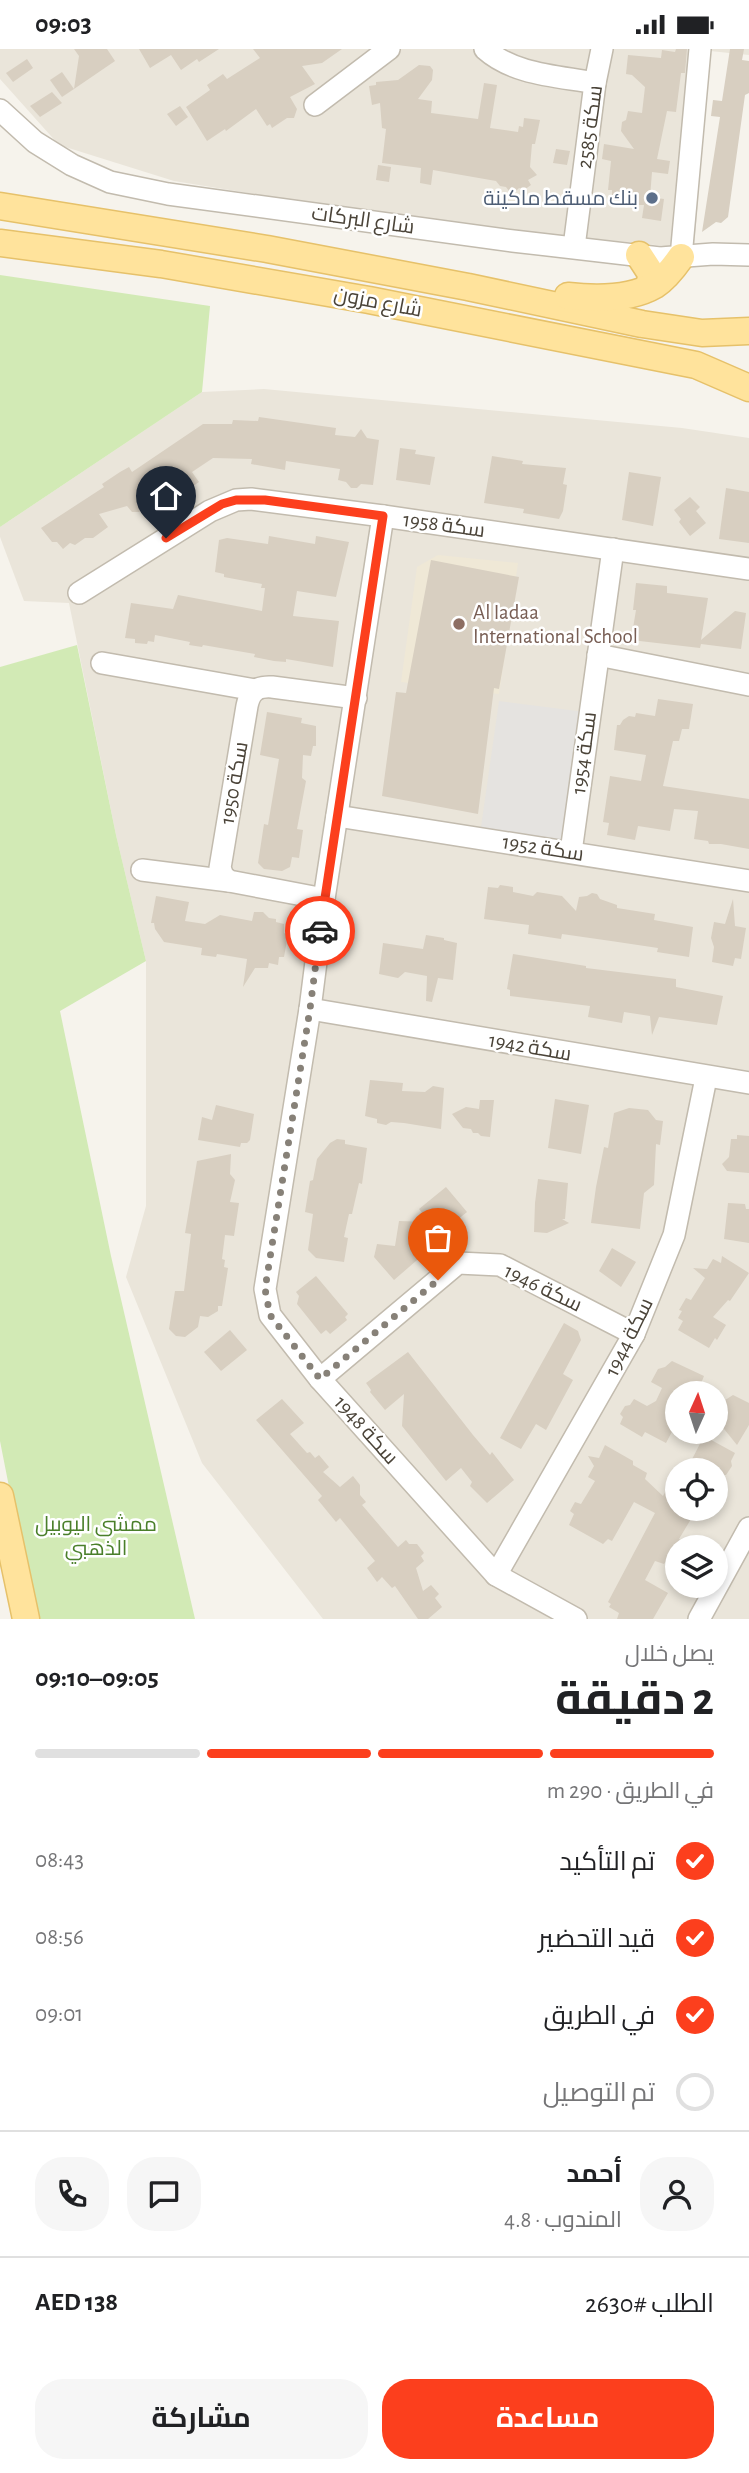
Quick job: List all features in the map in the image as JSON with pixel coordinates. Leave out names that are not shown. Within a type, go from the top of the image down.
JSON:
[{"type":"main road","name":"شارع مزون","points":[[0,206],[267,249],[468,287],[642,324],[702,333],[749,331]]},
{"type":"main road","name":"شارع مزون","points":[[0,243],[161,264],[369,300],[668,358],[696,365],[749,388]]},
{"type":"main road","points":[[0,254],[54,250]]},
{"type":"main road","points":[[639,255],[652,275],[648,288]]},
{"type":"main road","points":[[468,287],[586,298],[629,294],[648,288],[667,276],[681,257]]},
{"type":"main road","points":[[0,1496],[26,1619]]},
{"type":"street","points":[[315,105],[389,49]]},
{"type":"street","points":[[485,49],[495,58],[520,69],[595,83]]},
{"type":"street","name":"سكة 2585","points":[[574,247],[595,83],[602,49]]},
{"type":"street","points":[[681,257],[700,49]]},
{"type":"street","name":"شارع البركات","points":[[0,110],[35,142],[72,165],[110,182],[168,194],[639,255],[749,255]]},
{"type":"street","name":"سكة 1958","points":[[79,593],[210,511],[236,500],[265,500],[749,569]]},
{"type":"street","name":"سكة 1948","points":[[383,516],[324,899],[310,1009],[265,1289],[270,1315],[320,1379],[496,1575],[576,1619]]},
{"type":"street","name":"سكة 1954","points":[[571,852],[613,549]]},
{"type":"street","points":[[598,655],[749,685]]},
{"type":"street","points":[[102,663],[254,690],[263,686],[356,698]]},
{"type":"street","name":"سكة 1950","points":[[229,881],[223,876],[220,867],[249,697],[254,690]]},
{"type":"street","name":"سكة 1952","points":[[337,815],[749,880]]},
{"type":"street","points":[[142,870],[229,881],[324,899]]},
{"type":"street","name":"سكة 1942","points":[[310,1009],[749,1083]]},
{"type":"street","name":"سكة 1944","points":[[496,1575],[634,1334],[674,1234],[706,1077]]},
{"type":"street","name":"سكة 1946","points":[[320,1379],[458,1263],[500,1265],[634,1334]]},
{"type":"street","points":[[699,1619],[749,1528]]},
{"type":"shaded area","points":[[0,49],[749,49],[749,55],[710,51],[694,249],[422,221],[174,181],[59,145],[0,79]]},
{"type":"shaded area","points":[[264,389],[682,428],[749,438],[749,1619],[323,1619],[202,1463],[126,1277],[146,1206],[146,961],[116,835],[69,603],[24,601],[0,537],[0,527],[202,392]]},
{"type":"shaded area","name":"Al Iadaa International School","points":[[438,555],[518,563],[499,694],[401,682],[417,567]]},
{"type":"shaded area","points":[[499,701],[585,712],[568,848],[480,834]]},
{"type":"green space","points":[[0,275],[210,306],[202,392],[0,527]]},
{"type":"green space","name":"ممشى اليوبيل الذهبي","points":[[77,645],[116,835],[146,961],[60,1011],[111,1256],[195,1619],[35,1619],[0,1441],[0,667]]},
{"type":"building","points":[[74,49],[107,49],[115,61],[74,89],[79,56]]},
{"type":"building","points":[[139,49],[219,49],[181,70],[171,55],[150,68]]},
{"type":"building","points":[[253,49],[342,49],[322,63],[302,66],[315,84],[290,97],[297,109],[294,118],[287,118],[272,128],[270,124],[267,126],[256,109],[207,141],[186,107],[210,90],[207,85],[223,74],[227,79],[260,58]]},
{"type":"building","points":[[676,49],[687,49],[685,73],[681,73],[676,112],[667,111],[657,159],[670,161],[668,174],[652,172],[650,197],[664,199],[661,221],[642,218],[644,205],[633,205],[626,201],[614,202],[612,190],[608,190],[611,161],[602,159],[604,144],[634,149],[621,131],[622,122],[626,120],[628,111],[642,113],[645,87],[632,75],[626,74],[628,55],[661,58],[662,50],[675,52]]},
{"type":"building","points":[[730,49],[744,49],[742,60],[749,61],[749,93],[745,95],[728,217],[702,232],[720,117],[711,116],[713,100],[722,101]]},
{"type":"building","points":[[27,59],[33,68],[13,82],[6,73]]},
{"type":"building","points":[[419,65],[430,66],[433,70],[432,80],[418,99],[432,101],[431,113],[478,119],[484,83],[497,85],[490,128],[518,132],[519,126],[523,127],[524,118],[540,120],[535,144],[532,144],[530,167],[537,175],[528,180],[531,185],[524,190],[519,188],[512,195],[496,181],[433,170],[431,185],[420,183],[421,168],[382,163],[386,129],[382,128],[380,103],[372,105],[369,86],[376,85],[376,82],[398,80]]},
{"type":"building","points":[[62,72],[74,89],[62,97],[50,80]]},
{"type":"building","points":[[52,92],[62,103],[40,117],[30,106]]},
{"type":"building","points":[[180,106],[188,117],[176,126],[167,114]]},
{"type":"building","points":[[556,149],[570,151],[567,165],[553,163]]},
{"type":"building","points":[[378,165],[391,167],[389,182],[376,180]]},
{"type":"building","points":[[259,417],[336,428],[335,435],[355,437],[361,429],[367,438],[379,440],[373,485],[361,484],[357,488],[351,488],[346,482],[338,480],[340,469],[286,461],[285,470],[251,464],[252,459],[213,458],[192,472],[199,482],[168,503],[162,495],[139,512],[132,512],[127,506],[99,514],[108,527],[93,538],[85,538],[75,545],[70,543],[63,549],[57,542],[52,542],[41,528],[104,487],[102,484],[120,472],[129,467],[132,472],[203,424],[232,424],[233,420],[258,421]]},
{"type":"building","points":[[400,448],[435,457],[430,485],[396,480]]},
{"type":"building","points":[[492,456],[523,461],[522,464],[566,468],[563,484],[567,485],[559,519],[523,513],[524,509],[484,503]]},
{"type":"building","points":[[629,472],[661,477],[653,526],[622,520]]},
{"type":"building","points":[[726,488],[749,492],[749,543],[719,539]]},
{"type":"building","points":[[690,497],[700,507],[696,511],[706,523],[690,536],[674,510]]},
{"type":"building","points":[[269,536],[315,544],[316,536],[349,542],[336,597],[297,591],[293,616],[339,621],[333,667],[286,659],[286,662],[274,661],[254,657],[255,654],[189,645],[190,642],[155,635],[154,642],[148,641],[147,644],[135,643],[135,639],[125,638],[131,603],[173,609],[178,595],[262,611],[265,588],[261,588],[262,584],[224,577],[224,574],[215,572],[219,540],[227,538],[268,544]]},
{"type":"building","points":[[431,560],[519,577],[499,689],[494,688],[478,814],[382,796],[396,692],[406,693]]},
{"type":"building","points":[[636,583],[667,586],[667,593],[708,598],[701,640],[735,611],[746,613],[741,649],[701,644],[700,648],[631,640],[636,610],[633,610]]},
{"type":"building","points":[[658,699],[693,704],[689,729],[682,729],[679,741],[673,741],[663,786],[749,799],[749,849],[709,844],[708,841],[694,839],[698,811],[674,809],[670,831],[638,826],[635,840],[607,835],[609,823],[603,822],[610,776],[641,781],[646,755],[614,750],[617,725],[629,716],[635,717],[636,713],[655,716]]},
{"type":"building","points":[[267,712],[302,718],[301,723],[316,726],[316,746],[313,746],[311,756],[303,755],[302,778],[306,781],[297,829],[303,830],[299,858],[292,857],[290,867],[282,871],[264,869],[258,863],[264,824],[268,825],[279,759],[260,755]]},
{"type":"building","points":[[500,885],[513,887],[513,892],[533,896],[537,892],[562,896],[576,911],[579,897],[597,894],[600,899],[617,905],[617,908],[655,914],[654,920],[693,927],[689,957],[657,952],[658,948],[562,934],[561,939],[528,934],[529,925],[484,919],[488,887],[498,888]]},
{"type":"building","points":[[156,896],[189,902],[185,921],[205,924],[220,915],[252,921],[254,912],[263,912],[269,918],[276,919],[276,922],[284,924],[284,933],[288,935],[284,957],[279,957],[278,965],[269,963],[268,968],[255,968],[243,987],[247,959],[217,954],[216,957],[201,955],[202,948],[164,942],[154,923],[151,923]]},
{"type":"building","points":[[733,899],[735,926],[746,928],[741,959],[735,958],[733,966],[712,962],[714,947],[711,938],[714,922],[725,924]]},
{"type":"building","points":[[426,935],[457,943],[453,980],[438,978],[432,1002],[426,1001],[427,976],[405,972],[398,978],[379,974],[383,943],[423,949]]},
{"type":"building","points":[[513,954],[586,968],[676,979],[676,987],[723,996],[717,1025],[659,1017],[652,1035],[650,1016],[624,1012],[622,1023],[588,1017],[590,1006],[510,996],[510,990],[507,989]]},
{"type":"building","points":[[370,1080],[403,1083],[402,1091],[425,1092],[433,1086],[444,1088],[441,1129],[391,1122],[386,1125],[365,1116]]},
{"type":"building","points":[[555,1099],[589,1105],[581,1154],[548,1148]]},
{"type":"building","points":[[480,1100],[494,1100],[490,1137],[463,1128],[452,1114],[466,1107],[479,1109]]},
{"type":"building","points":[[216,1105],[254,1114],[250,1140],[247,1143],[241,1143],[240,1147],[198,1140],[202,1117],[212,1120]]},
{"type":"building","points":[[629,1108],[648,1110],[656,1120],[663,1121],[660,1145],[656,1144],[654,1185],[644,1193],[640,1229],[591,1223],[604,1147],[608,1148],[614,1113]]},
{"type":"building","points":[[737,1135],[749,1136],[749,1173],[727,1171],[722,1164],[729,1157],[731,1139],[737,1139]]},
{"type":"building","points":[[337,1139],[345,1140],[345,1144],[367,1148],[362,1184],[359,1183],[344,1237],[348,1238],[344,1262],[316,1258],[308,1250],[313,1214],[305,1212],[317,1159],[330,1143]]},
{"type":"building","points":[[231,1154],[230,1174],[235,1180],[230,1202],[239,1203],[234,1236],[225,1235],[222,1259],[225,1260],[224,1267],[228,1268],[222,1306],[218,1306],[218,1311],[208,1317],[200,1316],[198,1327],[185,1337],[176,1336],[169,1329],[175,1291],[184,1291],[191,1234],[185,1233],[197,1161]]},
{"type":"building","points":[[538,1179],[568,1183],[565,1219],[562,1219],[569,1223],[547,1233],[534,1232]]},
{"type":"building","points":[[446,1187],[467,1212],[431,1241],[431,1248],[394,1280],[374,1257],[377,1244],[395,1246],[399,1221],[430,1222],[419,1209]]},
{"type":"building","points":[[728,1203],[745,1204],[746,1209],[749,1209],[749,1243],[724,1239]]},
{"type":"building","points":[[612,1248],[636,1262],[621,1287],[599,1271]]},
{"type":"building","points":[[722,1256],[749,1273],[730,1301],[713,1317],[726,1325],[709,1348],[678,1330],[683,1321],[678,1318],[682,1311],[679,1310],[686,1298],[691,1300],[705,1278],[693,1268],[707,1269],[713,1259],[721,1263]]},
{"type":"building","points":[[316,1276],[348,1314],[345,1317],[347,1320],[330,1334],[326,1330],[321,1334],[297,1304],[299,1296],[296,1292]]},
{"type":"building","points":[[564,1323],[578,1331],[581,1340],[563,1374],[573,1380],[546,1430],[536,1424],[521,1449],[500,1438]]},
{"type":"building","points":[[230,1330],[247,1350],[221,1371],[204,1352]]},
{"type":"building","points":[[408,1352],[473,1435],[490,1455],[492,1452],[514,1480],[487,1503],[470,1486],[472,1482],[461,1468],[446,1481],[402,1426],[404,1394],[385,1410],[370,1392],[366,1383]]},
{"type":"building","points":[[672,1361],[704,1376],[702,1381],[665,1381],[665,1442],[645,1432],[642,1437],[620,1424],[623,1417],[620,1414],[634,1399],[647,1406],[656,1401],[662,1388],[651,1382],[658,1369]]},
{"type":"building","points":[[733,1395],[749,1403],[749,1425],[737,1445],[728,1434],[728,1398]]},
{"type":"building","points":[[282,1399],[304,1423],[290,1434],[307,1453],[310,1452],[315,1458],[319,1455],[329,1467],[323,1472],[340,1487],[353,1476],[360,1485],[360,1495],[366,1502],[362,1505],[398,1547],[406,1540],[409,1544],[417,1544],[424,1553],[421,1556],[424,1561],[416,1568],[423,1591],[431,1585],[439,1594],[435,1598],[442,1607],[428,1619],[418,1619],[395,1586],[392,1588],[382,1577],[377,1582],[367,1568],[375,1561],[340,1518],[336,1522],[318,1500],[322,1496],[256,1420]]},
{"type":"building","points":[[700,1444],[719,1444],[735,1453],[728,1472],[728,1458],[693,1458]]},
{"type":"building","points":[[605,1445],[633,1461],[633,1465],[647,1473],[645,1479],[663,1496],[665,1492],[665,1521],[690,1521],[681,1535],[665,1535],[665,1563],[655,1561],[645,1580],[665,1591],[665,1598],[653,1619],[617,1619],[619,1613],[609,1607],[611,1604],[608,1602],[655,1513],[634,1502],[612,1541],[608,1539],[603,1544],[569,1525],[574,1514],[570,1511],[575,1502],[581,1504],[595,1481],[588,1477],[594,1466],[588,1456],[599,1458]]},
{"type":"way so far","points":[[320,931],[265,1289],[270,1315],[320,1379],[438,1280]]},
{"type":"place","name":"بنك مسقط ماكينة","points":[[652,198]]},
{"type":"place","name":"Al Iadaa International School","points":[[459,624]]},
{"type":"route","points":[[166,538],[222,504],[236,500],[265,500],[383,516],[320,931]]}]
